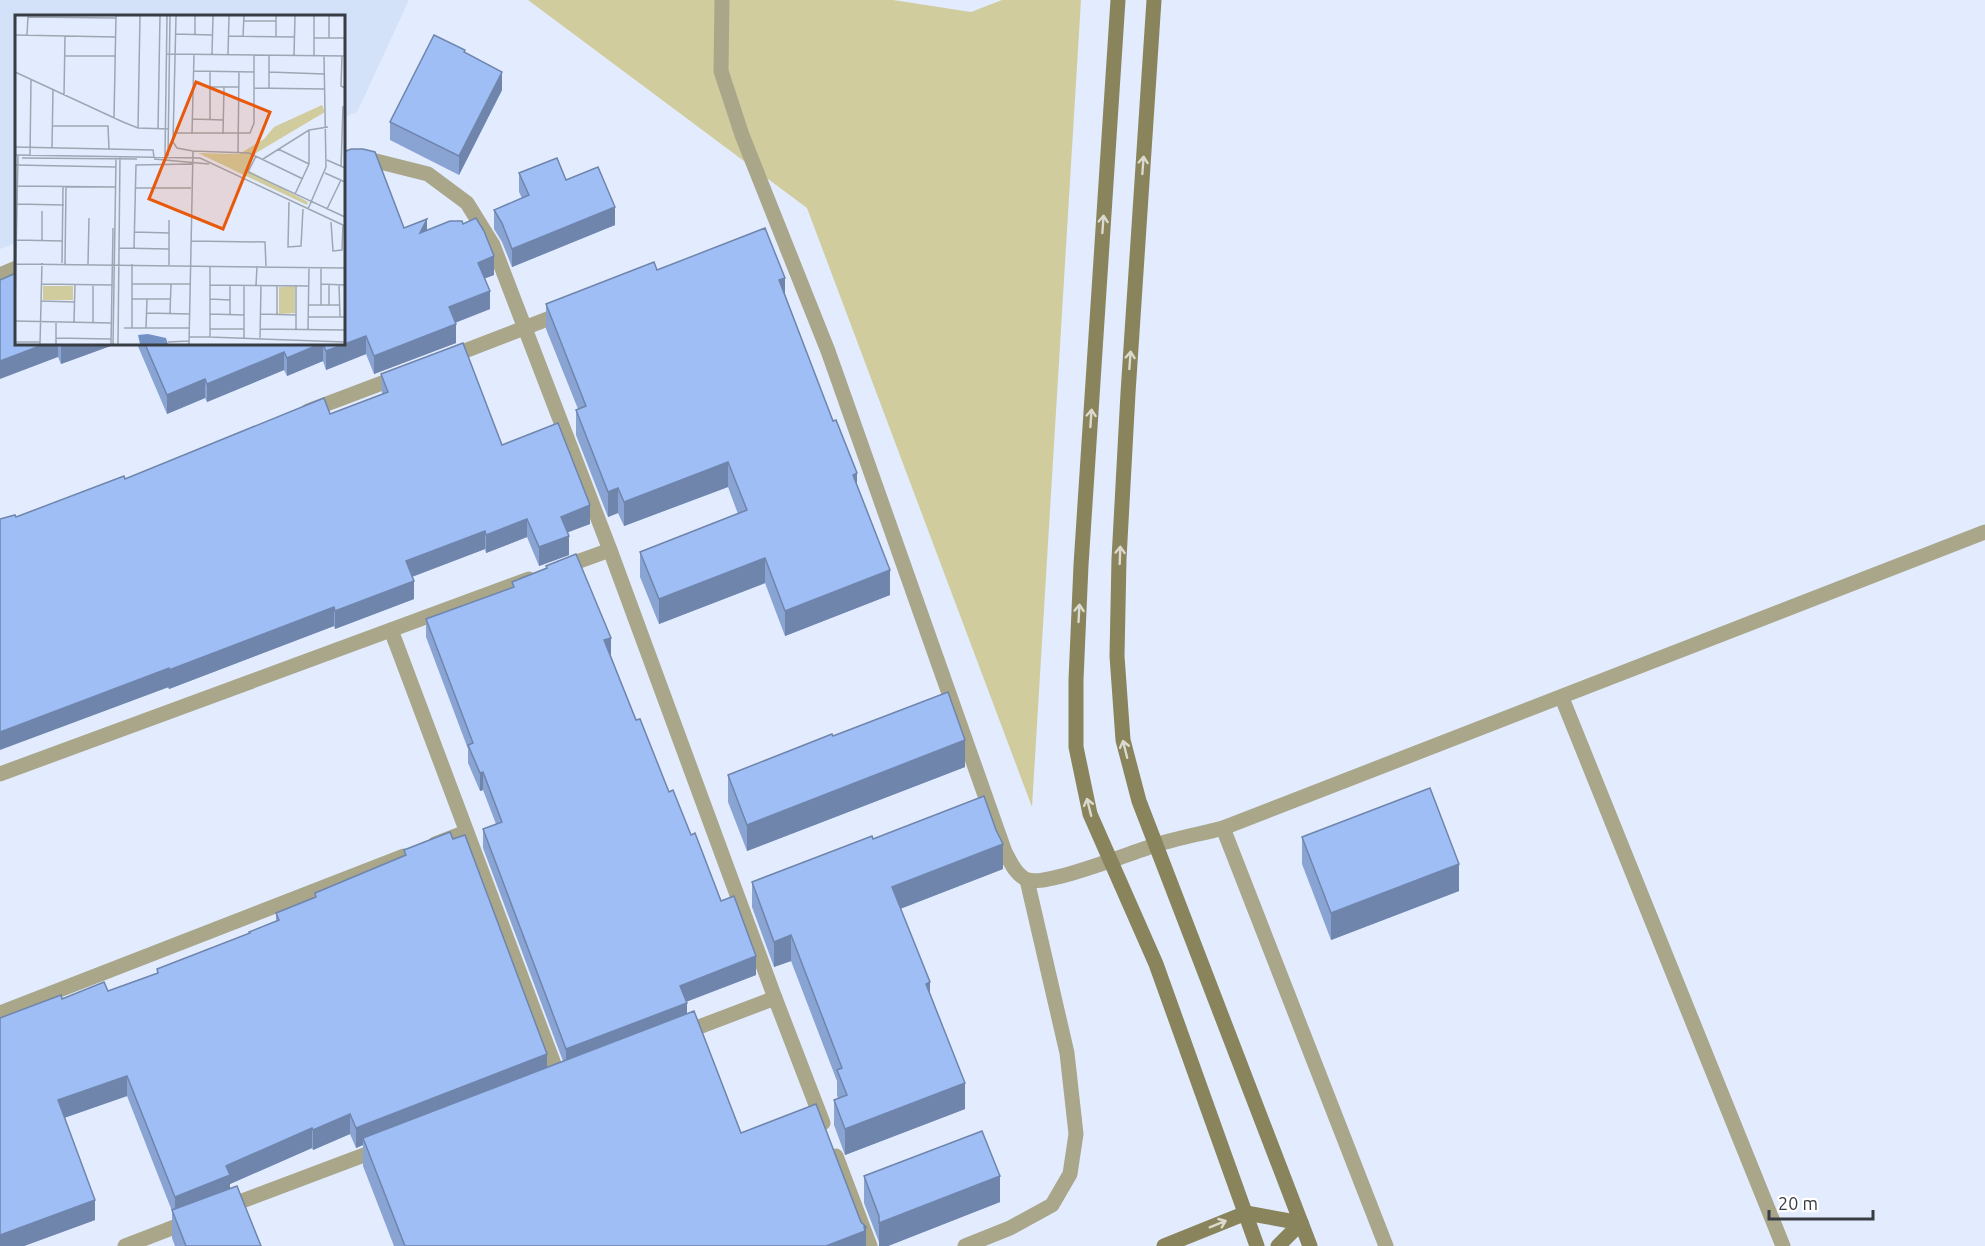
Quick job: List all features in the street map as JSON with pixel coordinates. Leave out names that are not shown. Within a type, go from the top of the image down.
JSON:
[{"type":"street","points":[[722,0],[721,71],[773,231],[832,362],[1005,852],[1016,871],[1027,880],[1067,1053],[1076,1134],[1070,1174],[1052,1204],[1010,1228],[964,1246]]},
{"type":"street","points":[[1118,0],[1081,564],[1076,680],[1076,747],[1090,814],[1156,964],[1257,1246]]},
{"type":"street","points":[[1154,0],[1119,559],[1118,656],[1123,741],[1139,801],[1310,1246]]},
{"type":"street","points":[[345,157],[364,158],[428,174],[467,203],[493,245],[610,550],[775,998],[870,1246]]},
{"type":"street","points":[[0,275],[15,268]]},
{"type":"street","points":[[435,363],[579,307]]},
{"type":"street","points":[[290,418],[412,371]]},
{"type":"street","points":[[1027,880],[1046,880],[1157,844],[1223,828],[1985,532]]},
{"type":"street","points":[[0,774],[610,550]]},
{"type":"street","points":[[391,630],[560,1080]]},
{"type":"street","points":[[1562,698],[1783,1246]]},
{"type":"street","points":[[1223,828],[1386,1246]]},
{"type":"street","points":[[0,1013],[466,832]]},
{"type":"street","points":[[667,1039],[775,998]]},
{"type":"street","points":[[125,1246],[393,1144]]},
{"type":"street","points":[[1164,1246],[1246,1213],[1301,1223]]},
{"type":"street","points":[[1278,1246],[1301,1223]]},
{"type":"shaded area","points":[[0,0],[409,0],[357,112],[345,117],[345,15],[15,15],[15,243],[0,249]]},
{"type":"shaded area","points":[[528,0],[893,0],[971,12],[1002,0],[1081,0],[1032,807],[807,208]]},
{"type":"building","points":[[434,35],[502,72],[459,156],[390,122]]},
{"type":"building","points":[[363,149],[375,152],[404,228],[427,219],[420,233],[450,221],[462,221],[463,224],[476,218],[494,256],[478,263],[490,291],[449,307],[456,324],[374,356],[366,336],[345,344],[345,152]]},
{"type":"building","points":[[557,158],[566,180],[598,167],[615,207],[512,249],[502,223],[494,210],[529,195],[519,173]]},
{"type":"building","points":[[765,228],[785,278],[779,280],[833,421],[836,420],[857,473],[853,475],[890,570],[785,611],[765,558],[659,599],[640,552],[747,510],[728,462],[624,502],[618,488],[608,492],[576,410],[586,406],[546,304],[654,262],[657,270]]},
{"type":"building","points":[[15,273],[15,345],[42,345],[0,361],[0,280]]},
{"type":"building","points":[[463,343],[502,445],[558,423],[590,505],[561,517],[569,536],[539,547],[527,519],[486,535],[485,531],[406,561],[414,581],[335,611],[334,607],[0,732],[0,519],[15,515],[16,517],[124,476],[125,479],[324,398],[330,414],[388,392],[381,374]]},
{"type":"building","points":[[145,345],[318,345],[287,358],[284,352],[207,384],[205,379],[167,395]]},
{"type":"building","points":[[323,345],[342,345],[326,351]]},
{"type":"building","points":[[576,554],[611,638],[604,640],[636,720],[640,719],[669,792],[673,790],[691,835],[695,833],[721,901],[734,896],[756,956],[680,986],[687,1003],[566,1049],[483,829],[502,822],[483,772],[480,773],[468,745],[473,743],[426,619],[514,587],[512,582]]},
{"type":"building","points":[[948,692],[965,740],[747,825],[728,775]]},
{"type":"building","points":[[1430,788],[1459,864],[1331,913],[1302,837]]},
{"type":"building","points":[[984,796],[1003,844],[892,887],[930,982],[926,984],[965,1083],[845,1129],[834,1100],[847,1095],[837,1070],[842,1068],[791,935],[774,942],[752,882]]},
{"type":"building","points":[[450,832],[453,839],[465,835],[547,1054],[356,1128],[350,1114],[313,1130],[312,1128],[226,1166],[230,1175],[175,1197],[127,1076],[58,1100],[95,1200],[0,1235],[0,1018],[61,995],[62,999],[104,982],[108,991],[158,973],[157,969],[279,920],[276,913],[316,897],[315,893],[406,855],[404,850]]},
{"type":"building","points":[[694,1011],[741,1133],[816,1104],[861,1222],[866,1227],[864,1227],[865,1231],[826,1246],[405,1246],[363,1138]]},
{"type":"building","points":[[982,1131],[1000,1176],[879,1223],[879,1216],[864,1176]]},
{"type":"building","points":[[237,1186],[261,1246],[186,1246],[172,1210]]}]
